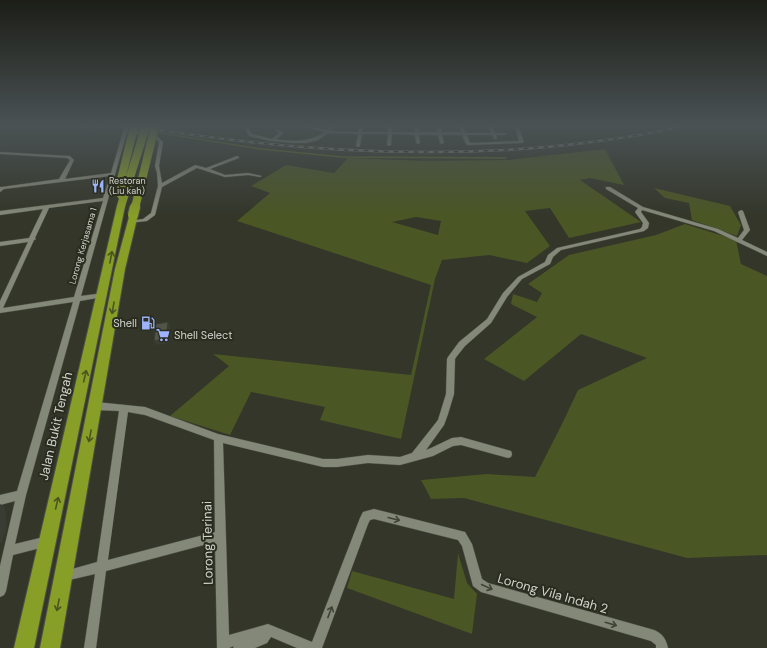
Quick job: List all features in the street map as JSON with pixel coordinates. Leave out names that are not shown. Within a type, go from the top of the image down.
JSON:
[{"type":"highway","points":[[126,214],[120,184],[127,156]]},
{"type":"highway","points":[[50,648],[96,406],[120,269],[126,214],[139,156]]},
{"type":"highway","points":[[126,214],[145,156]]},
{"type":"highway","points":[[126,214],[140,197],[147,183],[153,156]]},
{"type":"highway","name":"Jalan Bukit Tengah","points":[[24,648],[103,295],[126,214]]},
{"type":"street","points":[[55,156],[68,157],[72,160],[61,181]]},
{"type":"street","name":"Lorong Kerjasama 1","points":[[0,591],[21,495],[118,156]]},
{"type":"street","name":"Lorong Kerjasama 1","points":[[159,156],[157,166],[160,186]]},
{"type":"street","points":[[206,169],[234,156]]},
{"type":"street","points":[[236,156],[243,159]]},
{"type":"street","points":[[126,214],[145,220],[153,214],[160,186],[193,166],[225,176],[248,174],[260,176]]},
{"type":"street","points":[[1,189],[113,174]]},
{"type":"street","points":[[608,188],[642,208],[707,227],[739,240],[767,254]]},
{"type":"street","points":[[0,213],[106,199]]},
{"type":"street","points":[[0,309],[47,206]]},
{"type":"street","points":[[415,457],[441,422],[444,414],[450,394],[451,359],[462,344],[488,322],[505,295],[520,278],[548,262],[550,256],[559,249],[642,230],[645,228],[646,223],[638,212],[642,208]]},
{"type":"street","points":[[739,240],[747,230],[741,212]]},
{"type":"street","points":[[0,244],[33,239]]},
{"type":"street","points":[[0,309],[103,295]]},
{"type":"street","points":[[96,406],[145,411],[218,438],[304,459],[330,463],[368,459],[400,460],[433,452],[452,442],[461,441],[508,454]]},
{"type":"street","points":[[90,648],[103,567],[124,408]]},
{"type":"street","name":"Lorong Terinai","points":[[218,438],[223,646]]},
{"type":"street","points":[[0,500],[21,495]]},
{"type":"street","name":"Lorong Vila Indah 2","points":[[316,648],[364,522],[367,516],[374,514],[461,536],[467,544],[477,582],[485,588],[654,636],[661,642],[662,648]]},
{"type":"street","points":[[63,577],[220,536]]},
{"type":"street","points":[[9,551],[48,541]]},
{"type":"street","points":[[223,646],[268,630],[311,648]]},
{"type":"street","points":[[239,648],[263,639],[268,630]]},
{"type":"green space","points":[[541,156],[609,156],[624,185],[590,178],[580,180],[641,222],[569,238],[550,208],[525,211],[550,246],[527,263],[489,255],[442,260],[435,279],[401,439],[320,420],[325,407],[251,392],[230,435],[170,416],[229,366],[213,354],[411,375],[431,285],[237,221],[270,193],[251,186],[286,165],[334,173],[348,158],[427,161],[508,160]],"holes":[[[416,217],[441,221],[438,235],[392,222]]]},
{"type":"green space","points":[[654,188],[730,206],[741,225],[737,236],[692,220],[689,203],[665,198]]},
{"type":"green space","points":[[685,224],[736,240],[741,264],[767,276],[767,555],[687,558],[464,498],[431,499],[421,480],[487,474],[535,477],[578,390],[647,358],[581,334],[524,381],[484,359],[537,317],[511,304],[513,294],[537,302],[542,293],[528,284],[569,255],[656,235]]},
{"type":"green space","points":[[458,553],[467,583],[477,594],[472,634],[347,588],[352,571],[454,599]]},
{"type":"building","points":[[168,322],[166,339],[154,341],[156,324]]},
{"type":"waterway","points":[[334,156],[506,158]]},
{"type":"place","name":"Restoran (Liu kah)","points":[[98,186]]},
{"type":"place","name":"Shell","points":[[148,323]]},
{"type":"place","name":"Shell Select","points":[[163,335]]}]
